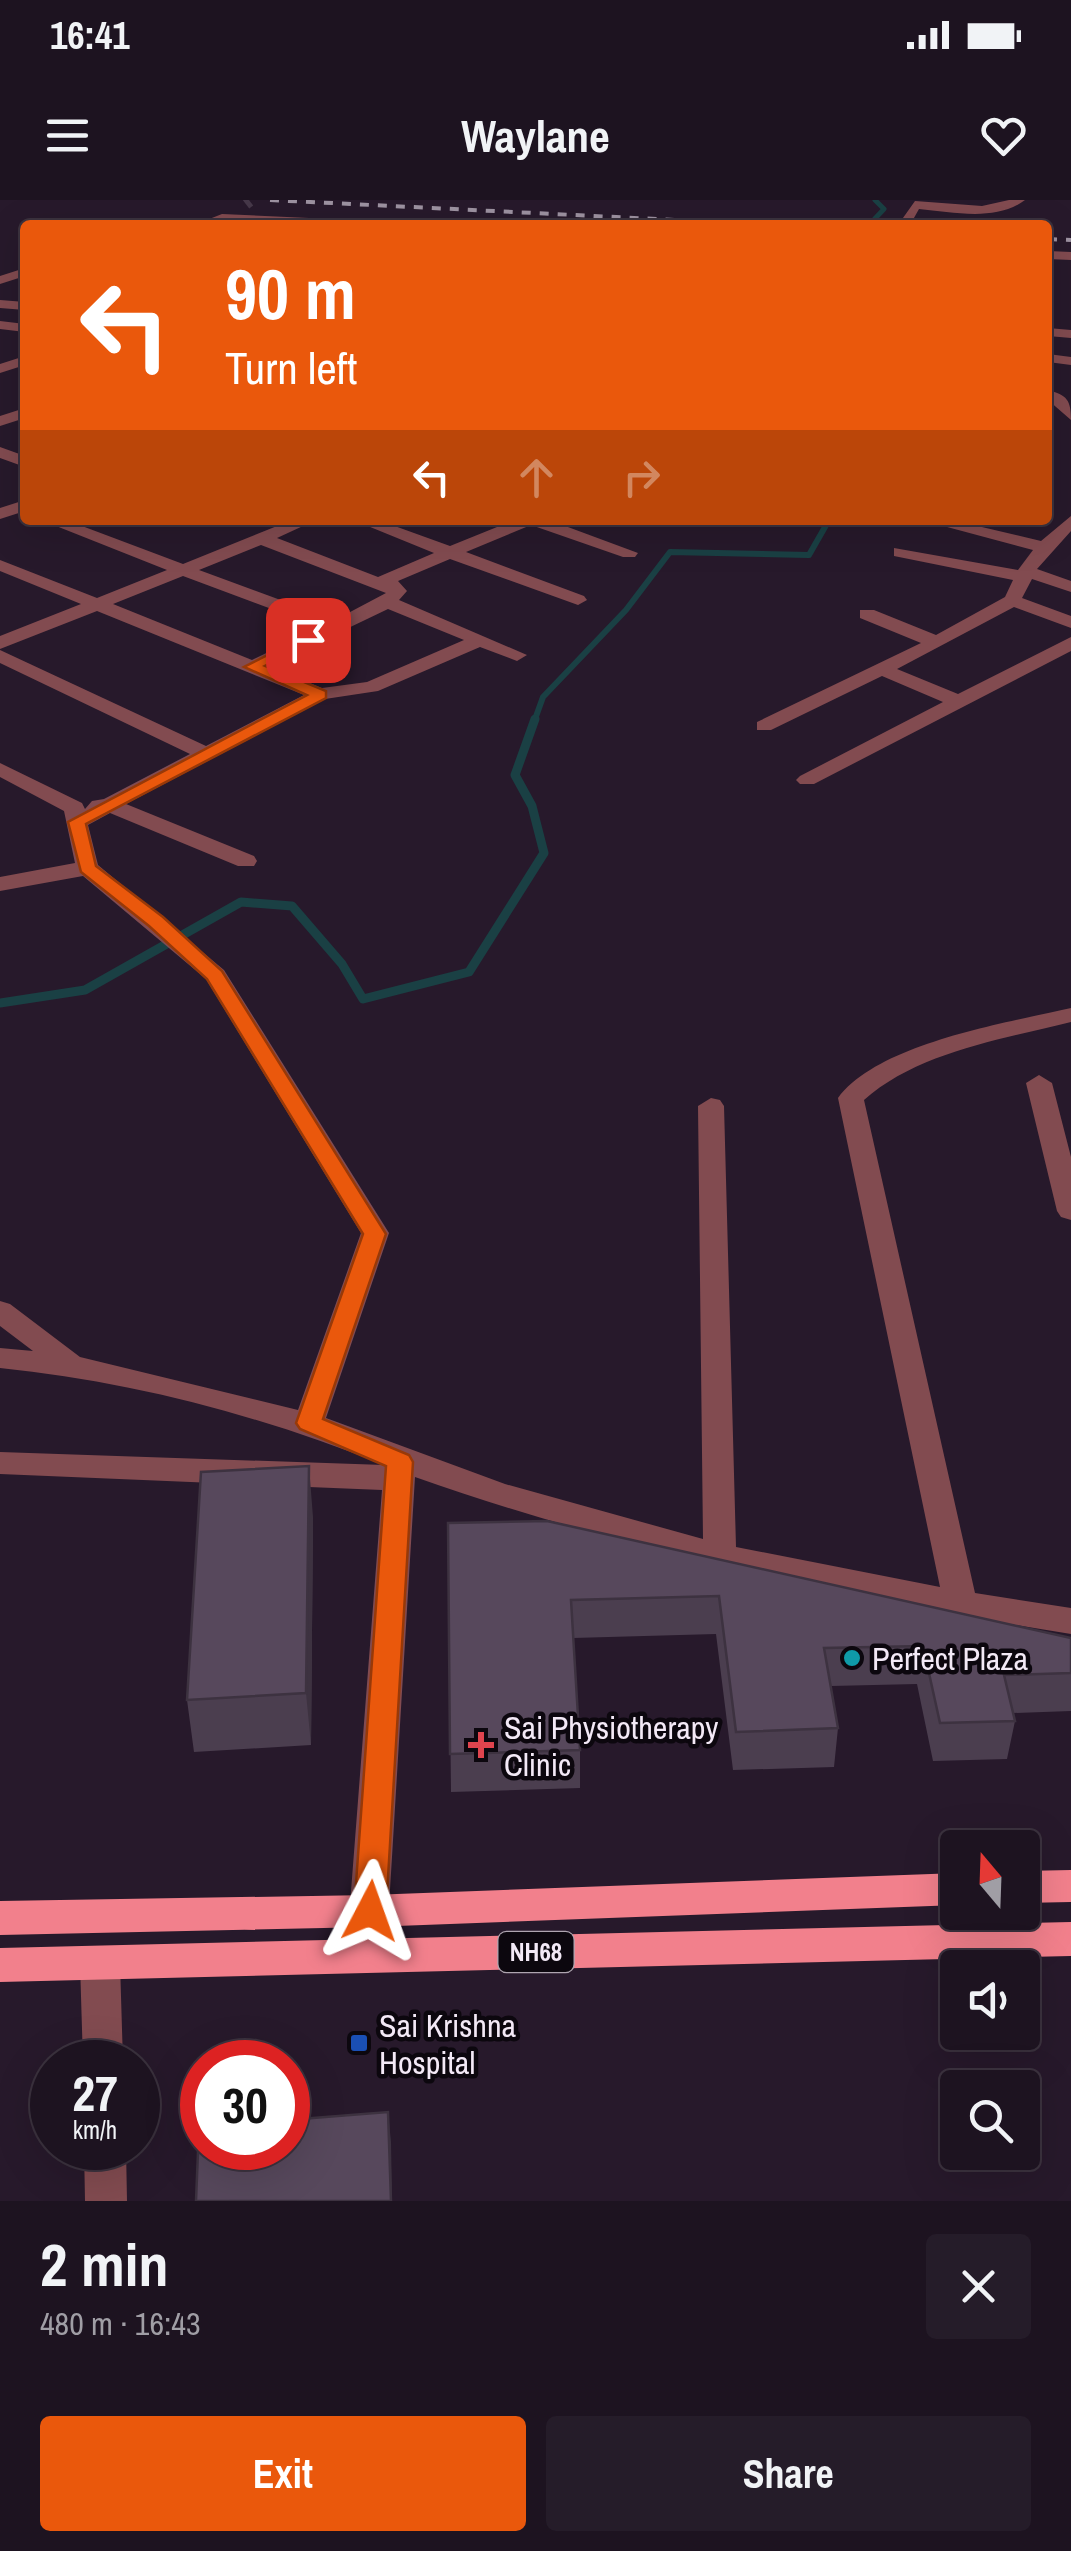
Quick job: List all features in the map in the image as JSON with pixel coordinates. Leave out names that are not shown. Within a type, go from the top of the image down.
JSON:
[{"type":"highway","points":[[1040,1887],[1071,1886]]},
{"type":"highway","name":"NH68","points":[[0,1918],[370,1911],[940,1889]]},
{"type":"highway","name":"NH68","points":[[0,1966],[1071,1938]]},
{"type":"street","points":[[907,220],[915,205],[1008,208],[1018,200]]},
{"type":"street","points":[[201,220],[245,203]]},
{"type":"street","points":[[209,220],[258,220]]},
{"type":"street","points":[[63,525],[336,627]]},
{"type":"street","points":[[0,643],[293,525]]},
{"type":"street","points":[[376,525],[578,600]]},
{"type":"street","points":[[393,597],[386,579],[514,525]]},
{"type":"street","points":[[536,525],[629,553]]},
{"type":"street","points":[[981,525],[1062,533]]},
{"type":"street","points":[[764,726],[936,642],[1012,600],[1025,574],[1062,533]]},
{"type":"street","points":[[260,538],[517,655]]},
{"type":"street","points":[[900,552],[1071,586]]},
{"type":"street","points":[[0,565],[320,694]]},
{"type":"street","points":[[252,667],[393,597]]},
{"type":"street","points":[[1012,600],[1071,622]]},
{"type":"street","points":[[867,614],[936,642]]},
{"type":"street","points":[[75,815],[109,805],[320,694],[371,687],[480,640]]},
{"type":"street","points":[[807,780],[1071,642]]},
{"type":"street","points":[[0,656],[207,754]]},
{"type":"street","points":[[880,669],[959,701]]},
{"type":"street","points":[[0,769],[75,815],[87,868],[215,975],[374,1234],[309,1423]]},
{"type":"street","points":[[109,805],[246,861]]},
{"type":"street","points":[[0,884],[87,868]]},
{"type":"street","points":[[960,1605],[851,1098],[864,1083],[905,1064],[1071,1015]]},
{"type":"street","points":[[1039,1083],[1071,1211]]},
{"type":"street","points":[[711,1106],[720,1555]]},
{"type":"street","points":[[0,1312],[70,1365]]},
{"type":"street","points":[[0,1358],[70,1365],[309,1423],[399,1470],[806,1578],[1071,1621]]},
{"type":"street","points":[[0,1462],[399,1470]]},
{"type":"street","points":[[366,1956],[399,1470]]},
{"type":"street","points":[[100,1963],[102,2040]]},
{"type":"street","points":[[105,2170],[106,2201]]},
{"type":"building","points":[[309,1466],[306,1693],[187,1700],[201,1472]]},
{"type":"building","name":"Perfect Plaza","points":[[547,1521],[1071,1638],[1071,1673],[1004,1675],[1015,1721],[940,1723],[923,1646],[824,1648],[838,1728],[736,1732],[719,1596],[571,1600],[580,1750],[450,1754],[448,1523]]},
{"type":"building","points":[[388,2112],[391,2201],[196,2201],[197,2170],[310,2170],[310,2118]]},
{"type":"waterway","points":[[874,220],[884,209],[875,200]]},
{"type":"waterway","points":[[534,722],[543,697],[626,610],[670,552],[809,555],[826,525]]},
{"type":"waterway","points":[[0,1003],[85,990],[241,902],[292,906],[342,964],[363,999],[469,972],[544,853],[532,806],[515,775],[535,719]]},
{"type":"tunnel","points":[[245,203],[249,200]]},
{"type":"railway","points":[[270,200],[676,220]]},
{"type":"railway","points":[[1052,239],[1071,240]]},
{"type":"place","name":"Perfect Plaza","points":[[852,1658]]},
{"type":"place","name":"Sai Physiotherapy Clinic","points":[[481,1745]]},
{"type":"place","name":"Sai Krishna Hospital","points":[[359,2043]]},
{"type":"route","points":[[308,640],[252,667],[320,694],[77,822],[87,868],[215,975],[374,1234],[309,1423],[400,1462],[370,1911]]}]
